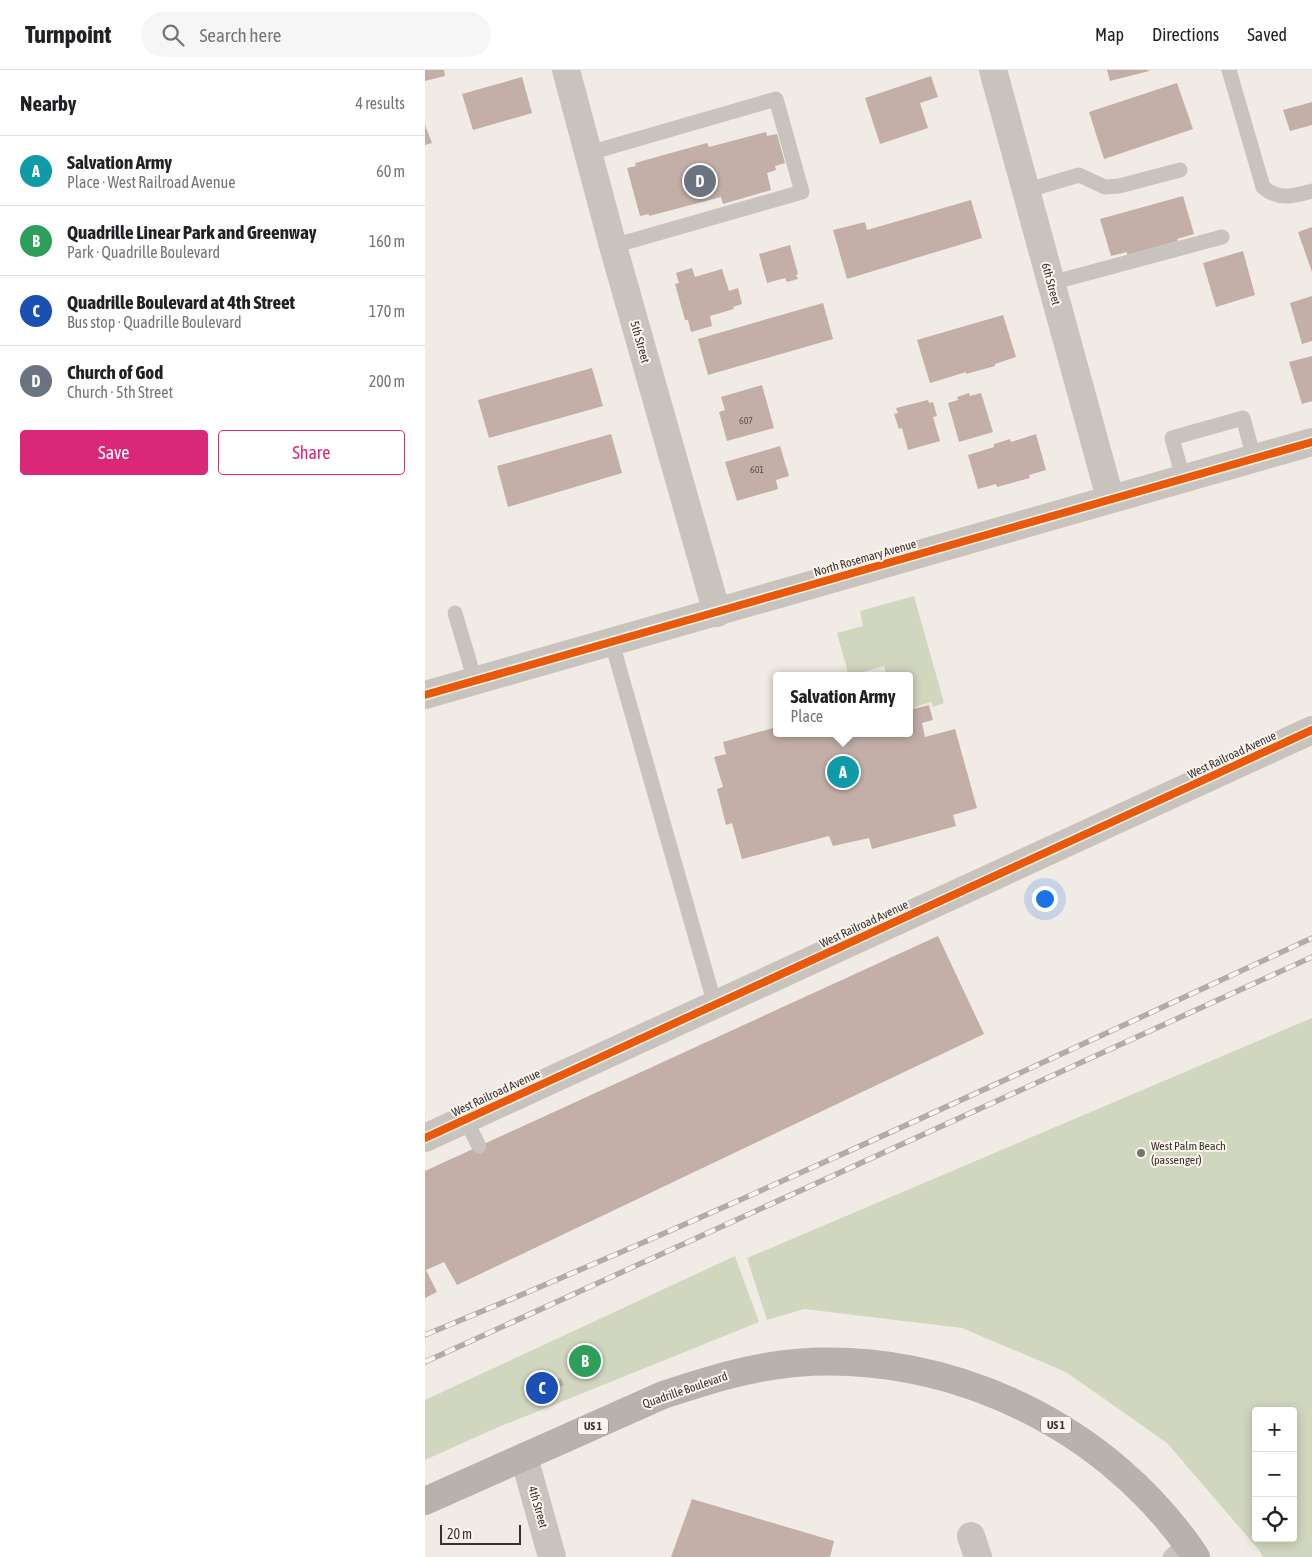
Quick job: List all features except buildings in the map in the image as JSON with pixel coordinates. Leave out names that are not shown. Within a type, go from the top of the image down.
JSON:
[{"type":"main road","name":"Quadrille Boulevard","points":[[425,1501],[663,1395],[724,1376],[795,1363],[874,1364],[955,1380],[1035,1412],[1079,1439],[1121,1471],[1155,1504],[1184,1552]]},
{"type":"street","name":"5th Street","points":[[567,70],[613,246],[717,613]]},
{"type":"street","name":"6th Street","points":[[993,70],[1110,498]]},
{"type":"street","name":"North Rosemary Avenue","points":[[425,695],[717,613],[1110,498],[1312,442]]},
{"type":"street","name":"West Railroad Avenue","points":[[425,1138],[1312,730]]},
{"type":"street","name":"4th Street","points":[[524,1457],[552,1557]]},
{"type":"lane","points":[[1229,70],[1263,187],[1272,195],[1284,197],[1312,191]]},
{"type":"lane","points":[[589,154],[776,99],[802,192],[613,246]]},
{"type":"lane","points":[[1025,191],[1079,176],[1105,187],[1119,186],[1180,170]]},
{"type":"lane","points":[[1051,283],[1222,237]]},
{"type":"lane","points":[[1183,478],[1172,438],[1243,418],[1254,458]]},
{"type":"lane","points":[[455,612],[475,682]]},
{"type":"lane","points":[[612,643],[715,1005]]},
{"type":"lane","points":[[465,1119],[479,1146]]},
{"type":"green space","points":[[914,596],[944,703],[933,707],[931,702],[913,708],[913,672],[886,672],[884,666],[863,672],[848,672],[837,633],[863,626],[860,611]]},
{"type":"green space","points":[[1312,1018],[1312,1557],[1263,1557],[1252,1542],[1297,1542],[1297,1407],[1252,1407],[1252,1542],[1167,1443],[1066,1372],[962,1328],[804,1309],[767,1320],[747,1258]]},
{"type":"green space","points":[[735,1256],[759,1322],[496,1428],[425,1460],[425,1400]]},
{"type":"railway","points":[[425,1335],[760,1191],[1312,938]]},
{"type":"railway","points":[[425,1362],[1312,957]]},
{"type":"cycle path","points":[[425,695],[1312,442]]},
{"type":"cycle path","points":[[425,1138],[1312,730]]},
{"type":"place","name":"Church of God","points":[[700,181]]},
{"type":"place","name":"Salvation Army","points":[[843,772]]},
{"type":"place","name":"West Palm Beach (passenger)","points":[[1141,1153]]},
{"type":"place","name":"Quadrille Linear Park and Greenway","points":[[585,1361]]},
{"type":"place","name":"Quadrille Boulevard at 4th Street","points":[[542,1388]]}]
